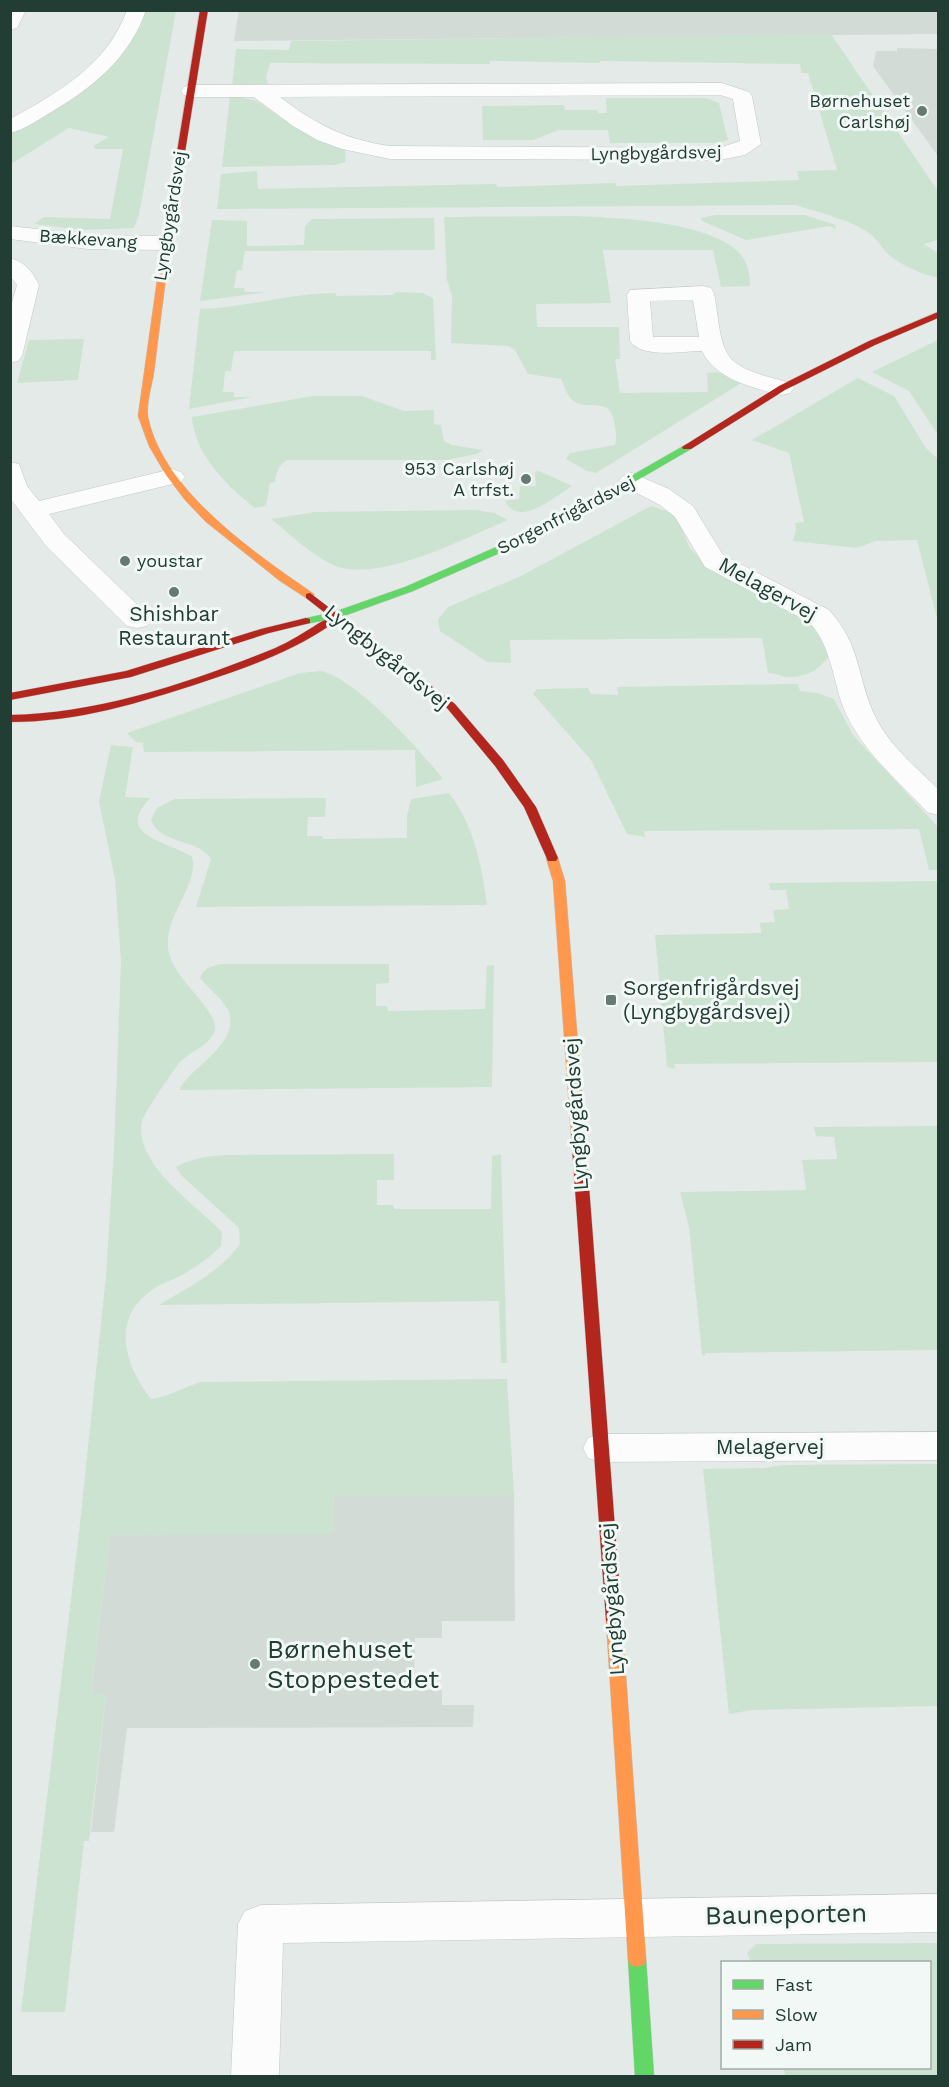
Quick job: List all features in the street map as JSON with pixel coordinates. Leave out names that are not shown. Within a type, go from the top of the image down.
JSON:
[{"type":"street","points":[[10,24],[17,10]]},
{"type":"street","points":[[10,127],[84,81],[99,69],[130,32],[137,10]]},
{"type":"street","name":"Lyngbygårdsvej","points":[[204,10],[165,243],[143,416],[149,437],[172,477],[198,510],[255,558],[337,615],[451,706],[499,763],[530,807],[552,856],[559,881],[602,1448],[645,2076]]},
{"type":"street","name":"Lyngbygårdsvej","points":[[191,91],[723,89],[742,96],[751,144],[738,151],[719,154],[404,154],[378,152],[325,136],[301,123],[273,99],[258,91]]},
{"type":"street","name":"Bækkevang","points":[[15,238],[165,243]]},
{"type":"street","points":[[10,265],[23,275],[28,285],[10,356]]},
{"type":"street","name":"Sorgenfrigårdsvej","points":[[10,697],[41,688],[125,674],[267,629],[337,615],[409,589],[536,533],[632,482],[782,388],[872,343],[939,315]]},
{"type":"street","points":[[712,344],[717,359],[723,364],[782,388]]},
{"type":"street","points":[[10,470],[15,487],[55,540],[137,620]]},
{"type":"street","points":[[34,510],[172,477]]},
{"type":"street","name":"Melagervej","points":[[632,482],[664,495],[683,508],[696,527],[707,553],[714,561],[819,616],[833,628],[840,642],[854,703],[863,721],[882,746],[939,806]]},
{"type":"street","name":"Sorgenfrigårdsvej","points":[[10,720],[54,719],[150,696],[260,659],[315,634],[337,615]]},
{"type":"street","points":[[24,733],[54,719]]},
{"type":"street","name":"Melagervej","points":[[602,1448],[939,1446]]},
{"type":"street","name":"Bauneporten","points":[[634,1916],[939,1912]]},
{"type":"street","points":[[255,2076],[261,1924],[634,1916]]},
{"type":"shaded area","points":[[239,10],[938,11],[938,34],[234,41]]},
{"type":"shaded area","name":"Børnehuset Carlshøj","points":[[897,48],[938,49],[938,156],[873,66],[876,51],[897,51]]},
{"type":"shaded area","name":"Børnehuset Stoppestedet","points":[[334,1495],[514,1495],[515,1621],[442,1621],[442,1638],[415,1638],[414,1690],[442,1690],[442,1705],[474,1705],[473,1727],[127,1728],[114,1832],[91,1832],[106,1695],[91,1695],[110,1534],[332,1534]]},
{"type":"green space","points":[[145,11],[176,11],[139,215],[134,228],[83,230],[34,224],[44,217],[110,219],[123,149],[96,149],[93,146],[109,137],[69,128],[11,164],[11,130],[128,43],[141,26]]},
{"type":"green space","points":[[831,34],[938,191],[938,240],[924,244],[938,253],[938,278],[903,265],[885,251],[877,240],[858,226],[796,205],[217,209],[221,174],[257,171],[258,189],[496,184],[498,187],[615,183],[616,186],[799,180],[797,171],[837,170],[808,73],[801,73],[800,64],[600,61],[599,63],[490,61],[490,64],[270,63],[266,77],[268,85],[232,86],[236,49],[289,50],[291,41]]},
{"type":"green space","points":[[230,95],[257,101],[296,128],[345,149],[346,162],[334,165],[222,167]]},
{"type":"green space","points":[[606,98],[706,98],[719,103],[728,140],[718,143],[610,143],[608,130],[559,130],[533,140],[483,140],[482,106],[564,105],[565,110],[597,110],[598,113],[607,113]]},
{"type":"green space","points":[[715,215],[805,215],[836,225],[835,229],[830,226],[746,240],[702,221],[701,218]]},
{"type":"green space","points":[[577,216],[642,220],[691,229],[714,237],[732,246],[744,259],[750,279],[750,286],[721,287],[713,250],[603,250],[611,303],[536,304],[537,327],[619,327],[620,359],[615,359],[620,393],[708,392],[707,373],[711,372],[731,374],[743,382],[596,473],[587,471],[566,459],[570,453],[615,445],[615,426],[609,410],[572,400],[561,379],[528,374],[515,350],[508,346],[451,343],[452,296],[447,280],[444,217]]},
{"type":"green space","points":[[434,218],[435,250],[245,251],[242,270],[237,270],[234,288],[244,288],[245,292],[267,292],[200,301],[212,220],[247,221],[247,246],[304,245],[305,226],[312,219]]},
{"type":"green space","points":[[396,292],[423,293],[433,298],[436,360],[431,360],[431,351],[234,351],[231,371],[225,371],[223,392],[234,392],[234,397],[252,397],[189,409],[200,309],[318,294],[392,295]]},
{"type":"green space","points":[[84,339],[78,380],[17,383],[29,340]]},
{"type":"green space","points":[[938,340],[938,435],[909,391],[872,372]]},
{"type":"green space","points":[[858,378],[894,396],[926,448],[938,459],[938,622],[917,540],[875,541],[857,548],[793,541],[795,523],[804,522],[789,453],[752,440]]},
{"type":"green space","points":[[313,396],[362,396],[404,411],[434,410],[434,424],[441,425],[444,441],[452,445],[483,450],[477,454],[447,460],[287,460],[278,469],[275,482],[270,483],[266,506],[255,508],[214,469],[199,444],[192,417]]},
{"type":"green space","points":[[539,471],[572,486],[537,508],[519,512],[511,509],[505,501],[519,499],[520,486],[536,486],[535,472]]},
{"type":"green space","points":[[651,506],[672,513],[678,520],[690,548],[708,567],[811,623],[831,652],[828,658],[813,671],[800,676],[786,677],[768,673],[762,638],[510,640],[511,663],[487,662],[440,631],[438,619],[448,607],[521,576]]},
{"type":"green space","points":[[476,510],[494,513],[508,520],[420,557],[371,569],[349,569],[323,560],[271,519],[315,512]]},
{"type":"green space","points":[[321,671],[352,687],[369,701],[404,734],[443,779],[416,787],[415,750],[144,752],[143,743],[136,742],[127,733],[300,673]]},
{"type":"green space","points":[[798,684],[800,691],[817,693],[834,699],[853,735],[938,827],[938,870],[929,870],[919,829],[644,831],[645,837],[627,834],[591,760],[533,694],[537,689],[588,688],[591,694],[618,695],[617,687]]},
{"type":"green space","points":[[111,745],[133,747],[125,797],[150,798],[140,811],[138,821],[141,829],[148,836],[192,857],[193,869],[190,880],[174,917],[168,943],[174,966],[206,1007],[215,1026],[211,1038],[179,1063],[159,1092],[142,1121],[142,1137],[147,1153],[157,1168],[222,1232],[221,1246],[194,1268],[152,1290],[136,1305],[129,1318],[126,1332],[129,1360],[135,1374],[151,1399],[201,1382],[507,1379],[514,1495],[334,1495],[333,1534],[110,1535],[91,1694],[106,1694],[89,1841],[84,1841],[65,2012],[21,2012],[79,1533],[106,1276],[114,1149],[121,961],[115,879],[99,802]]},
{"type":"green space","points":[[449,793],[458,805],[471,832],[487,905],[196,907],[211,859],[205,852],[162,834],[151,820],[157,808],[175,799],[326,798],[325,817],[308,817],[307,836],[322,836],[323,839],[407,838],[407,816],[411,799]]},
{"type":"green space","points":[[938,881],[938,1062],[674,1064],[675,1069],[667,1067],[655,935],[761,933],[760,923],[775,922],[773,910],[789,909],[786,890],[770,890],[769,883]]},
{"type":"green space","points":[[221,964],[389,964],[389,983],[376,984],[376,1006],[387,1006],[388,1011],[485,1009],[487,966],[494,965],[492,1087],[179,1090],[185,1081],[214,1053],[228,1033],[230,1022],[228,1010],[200,978],[206,970]]},
{"type":"green space","points":[[938,1126],[938,1350],[705,1353],[705,1356],[702,1355],[689,1227],[680,1192],[806,1190],[802,1160],[837,1159],[834,1137],[816,1136],[814,1127]]},
{"type":"green space","points":[[394,1154],[394,1180],[377,1180],[377,1205],[393,1205],[394,1209],[491,1209],[492,1156],[501,1154],[507,1363],[501,1363],[499,1301],[159,1305],[213,1271],[240,1244],[239,1228],[181,1175],[176,1167],[194,1160],[227,1155]]},
{"type":"green space","points":[[938,1464],[938,1706],[752,1710],[729,1714],[703,1469],[764,1468],[784,1465]]},
{"type":"green space","points":[[938,1943],[938,2076],[785,2076],[784,2069],[931,2069],[931,1961],[751,1961],[747,1953],[756,1944]]},
{"type":"traffic: fast","points":[[306,621],[337,615],[409,589],[546,529],[687,447]]},
{"type":"traffic: fast","points":[[637,1959],[645,2076]]},
{"type":"traffic: slow","points":[[166,245],[143,416],[154,446],[188,497],[210,520],[234,541],[310,596]]},
{"type":"traffic: slow","points":[[552,858],[559,881],[578,1133]]},
{"type":"traffic: slow","points":[[614,1620],[637,1959]]},
{"type":"traffic: jam","points":[[166,245],[204,10]]},
{"type":"traffic: jam","points":[[687,447],[782,388],[872,343],[938,315]]},
{"type":"traffic: jam","points":[[310,596],[451,706],[499,763],[530,807],[552,858]]},
{"type":"traffic: jam","points":[[10,697],[127,674],[265,631],[306,621]]},
{"type":"traffic: jam","points":[[10,719],[35,719],[84,712],[155,694],[283,649],[328,622]]},
{"type":"traffic: jam","points":[[578,1133],[614,1620]]},
{"type":"place","name":"Børnehuset Carlshøj","points":[[922,111]]},
{"type":"place","name":"953 Carlshøj A trfst.","points":[[526,479]]},
{"type":"place","name":"youstar","points":[[125,561]]},
{"type":"place","name":"Shishbar Restaurant","points":[[174,592]]},
{"type":"place","name":"Sorgenfrigårdsvej (Lyngbygårdsvej)","points":[[611,1000]]},
{"type":"place","name":"Børnehuset Stoppestedet","points":[[255,1664]]}]
